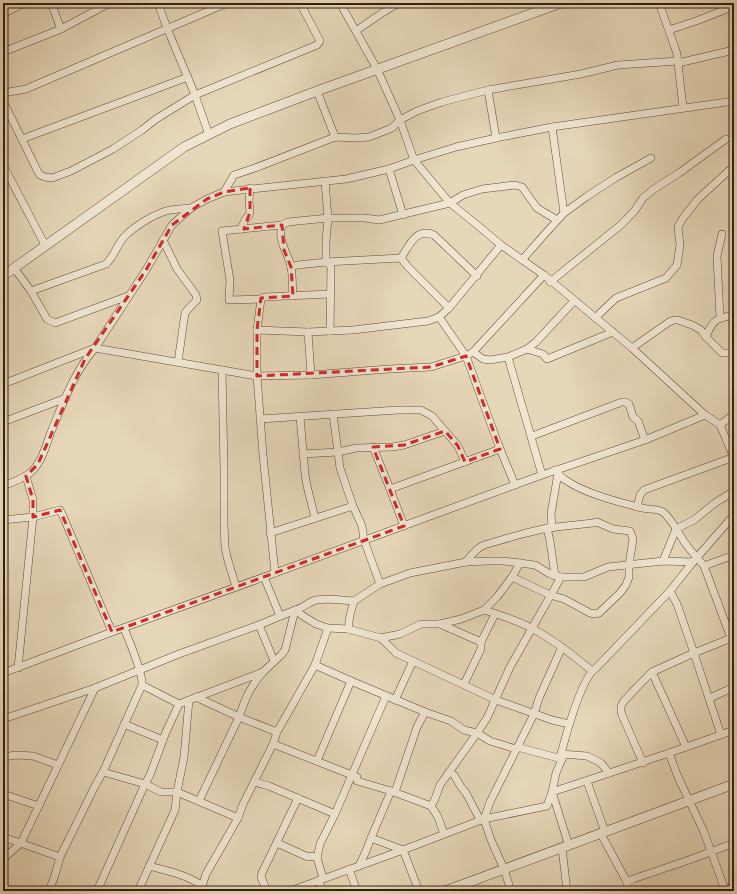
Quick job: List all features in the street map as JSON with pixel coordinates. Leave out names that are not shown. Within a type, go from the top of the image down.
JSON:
[{"type":"street","points":[[3,14],[24,3]]},
{"type":"street","points":[[51,3],[61,29]]},
{"type":"street","points":[[3,52],[61,29],[110,3]]},
{"type":"street","points":[[158,3],[195,95],[209,135]]},
{"type":"street","points":[[3,93],[26,89],[227,3]]},
{"type":"street","points":[[3,101],[36,170],[40,175],[46,178],[52,178],[71,172],[113,149],[156,119],[195,95],[317,45],[320,41],[300,3]]},
{"type":"street","points":[[340,3],[378,69],[400,120],[414,160],[450,203],[613,332],[705,415],[720,425],[734,458],[644,490],[640,495],[637,507]]},
{"type":"street","points":[[356,32],[375,17],[399,3]]},
{"type":"street","points":[[3,276],[184,147],[230,124],[561,3]]},
{"type":"street","points":[[659,3],[674,45],[678,62],[683,108]]},
{"type":"street","points":[[669,30],[734,6]]},
{"type":"street","points":[[224,192],[234,175],[335,137],[355,138],[369,136],[392,128],[400,120],[417,111],[442,102],[488,90],[581,74],[618,65],[678,62],[734,50]]},
{"type":"street","points":[[22,139],[188,77]]},
{"type":"street","points":[[488,90],[496,138]]},
{"type":"street","points":[[317,91],[335,137]]},
{"type":"street","points":[[3,486],[26,476],[38,464],[66,398],[85,359],[95,348],[146,270],[172,225],[191,208],[207,199],[224,192],[250,188],[346,179],[389,169],[456,147],[552,127],[734,101]]},
{"type":"street","points":[[552,127],[564,213]]},
{"type":"street","points":[[550,282],[622,224],[635,210],[643,198],[726,139]]},
{"type":"street","points":[[522,260],[564,213],[615,178],[651,158]]},
{"type":"street","points":[[3,165],[45,245]]},
{"type":"street","points":[[595,318],[616,298],[666,278],[677,265],[680,245],[678,227],[683,218],[698,199],[734,166]]},
{"type":"street","points":[[389,169],[403,215]]},
{"type":"street","points":[[325,181],[328,218],[326,262]]},
{"type":"street","points":[[330,294],[229,300],[230,280],[222,231],[282,225],[288,222],[328,218],[365,218],[379,220],[450,203],[463,195],[482,190],[515,186],[522,187],[537,208],[557,220]]},
{"type":"street","points":[[241,229],[250,212],[250,188]]},
{"type":"street","points":[[31,291],[106,264],[126,236],[148,219],[167,211],[191,208]]},
{"type":"street","points":[[282,225],[280,230],[284,250],[291,267],[293,296]]},
{"type":"street","points":[[400,258],[415,237],[423,232],[430,233],[434,235],[477,276]]},
{"type":"street","points":[[720,318],[717,256],[722,234]]},
{"type":"street","points":[[163,240],[177,269],[196,295],[197,300],[185,313],[178,362]]},
{"type":"street","points":[[257,330],[308,332],[353,330],[428,321],[439,317],[449,308],[502,245]]},
{"type":"street","points":[[291,267],[298,264],[400,258]]},
{"type":"street","points":[[400,258],[449,308]]},
{"type":"street","points":[[326,262],[331,266],[330,331]]},
{"type":"street","points":[[14,268],[31,291],[47,319],[55,323],[128,296]]},
{"type":"street","points":[[3,384],[95,348],[257,376],[311,375],[431,367],[470,354],[544,276]]},
{"type":"street","points":[[261,299],[257,330],[257,376],[274,573]]},
{"type":"street","points":[[470,354],[490,360],[508,357],[528,349],[574,301]]},
{"type":"street","points":[[706,337],[712,323],[720,318],[734,315]]},
{"type":"street","points":[[439,317],[470,354],[500,449],[515,485]]},
{"type":"street","points":[[632,348],[668,322],[678,320],[701,330],[722,353],[734,352]]},
{"type":"street","points":[[308,332],[311,375]]},
{"type":"street","points":[[528,349],[543,354],[547,359],[613,332]]},
{"type":"street","points":[[508,357],[542,475]]},
{"type":"street","points":[[222,370],[225,548],[236,587]]},
{"type":"street","points":[[3,422],[66,398]]},
{"type":"street","points":[[532,436],[625,402],[629,404],[633,417],[638,421],[646,440]]},
{"type":"street","points":[[260,419],[421,410],[432,416],[458,446],[465,462]]},
{"type":"street","points":[[333,414],[340,468],[353,506],[362,526],[364,540],[380,584]]},
{"type":"street","points":[[720,425],[734,414]]},
{"type":"street","points":[[3,673],[542,475],[556,472],[646,440],[705,415]]},
{"type":"street","points":[[300,417],[307,486],[315,518]]},
{"type":"street","points":[[303,454],[338,452],[356,448],[393,447],[404,445],[444,431]]},
{"type":"street","points":[[373,447],[404,526]]},
{"type":"street","points":[[390,489],[500,449]]},
{"type":"street","points":[[556,472],[573,485],[637,507],[659,510],[668,516],[695,560],[704,566],[732,638],[694,652],[652,672],[624,701],[621,706],[623,719],[643,763]]},
{"type":"street","points":[[431,806],[440,785],[478,733],[487,718],[510,667],[555,588],[558,576],[550,541],[549,528],[556,472]]},
{"type":"street","points":[[18,668],[33,517],[33,500],[26,476]]},
{"type":"street","points":[[663,561],[676,529],[694,520],[715,503],[734,491]]},
{"type":"street","points":[[270,533],[353,506]]},
{"type":"street","points":[[3,520],[33,517],[60,510],[112,632]]},
{"type":"street","points":[[290,891],[482,820],[547,806],[552,792],[569,724],[582,690],[592,671],[670,591],[734,515]]},
{"type":"street","points":[[466,562],[476,550],[484,545],[549,528],[597,522],[613,529],[630,531],[633,539],[629,564],[629,577],[626,585],[600,613],[590,613],[564,599],[550,595],[512,577]]},
{"type":"street","points":[[704,566],[734,554]]},
{"type":"street","points":[[3,719],[95,688],[179,654],[259,626],[280,616],[301,609],[314,600],[329,599],[354,601],[380,584],[410,573],[466,562],[504,561],[535,565],[550,574],[558,576],[584,576],[608,567],[663,561],[695,560]]},
{"type":"street","points":[[295,610],[316,624],[328,628],[348,629],[381,638],[400,634],[421,624],[440,624],[461,619],[484,610],[497,597],[512,577],[520,563]]},
{"type":"street","points":[[264,577],[280,616]]},
{"type":"street","points":[[670,591],[677,604],[722,734]]},
{"type":"street","points":[[348,629],[354,601]]},
{"type":"street","points":[[199,801],[239,717],[249,691],[263,672],[281,655],[284,650],[295,610]]},
{"type":"street","points":[[484,610],[532,628],[571,653],[592,671]]},
{"type":"street","points":[[464,684],[481,649],[481,642],[495,614]]},
{"type":"street","points":[[440,624],[481,642]]},
{"type":"street","points":[[259,626],[274,661]]},
{"type":"street","points":[[49,891],[60,857],[103,772],[142,685],[142,679],[124,628]]},
{"type":"street","points":[[202,889],[206,874],[238,818],[243,804],[273,744],[277,732],[315,665],[328,628]]},
{"type":"street","points":[[381,638],[396,653],[496,700],[552,720],[569,724]]},
{"type":"street","points":[[482,820],[534,714],[539,698],[562,647]]},
{"type":"street","points":[[395,700],[412,660]]},
{"type":"street","points":[[315,665],[395,700],[451,721],[464,730],[478,733],[490,740],[516,748],[561,756],[587,756],[601,763],[609,773]]},
{"type":"street","points":[[97,891],[150,775],[179,704],[263,672]]},
{"type":"street","points":[[652,672],[686,747]]},
{"type":"street","points":[[317,761],[351,681]]},
{"type":"street","points":[[142,685],[179,704]]},
{"type":"street","points":[[710,698],[734,687]]},
{"type":"street","points":[[3,859],[21,843],[95,688]]},
{"type":"street","points":[[322,891],[316,858],[320,844],[352,776],[386,696]]},
{"type":"street","points":[[192,698],[277,732]]},
{"type":"street","points":[[138,891],[175,810],[192,698]]},
{"type":"street","points":[[359,866],[393,791],[417,726],[425,712]]},
{"type":"street","points":[[124,724],[163,740]]},
{"type":"street","points":[[552,792],[643,763],[734,730]]},
{"type":"street","points":[[273,744],[357,777],[357,781],[393,791],[431,806],[438,817],[444,834]]},
{"type":"street","points":[[669,754],[711,851],[724,890],[734,886]]},
{"type":"street","points":[[3,757],[16,755],[33,756],[58,765]]},
{"type":"street","points":[[103,772],[145,784],[161,792],[177,792],[238,818]]},
{"type":"street","points":[[449,772],[454,775],[482,820],[504,870],[511,891]]},
{"type":"street","points":[[587,781],[603,833],[627,882],[627,891]]},
{"type":"street","points":[[254,782],[269,786],[335,814]]},
{"type":"street","points":[[445,891],[734,784]]},
{"type":"street","points":[[552,792],[565,847],[567,891]]},
{"type":"street","points":[[3,794],[39,806]]},
{"type":"street","points":[[267,891],[261,876],[298,798]]},
{"type":"street","points":[[3,837],[60,857]]},
{"type":"street","points":[[371,838],[403,850],[418,891]]},
{"type":"street","points":[[277,843],[308,857],[312,856],[316,858]]},
{"type":"street","points":[[627,882],[734,843]]},
{"type":"street","points":[[149,866],[184,876],[199,884],[202,889]]},
{"type":"street","points":[[349,869],[357,891]]},
{"type":"highlighted area","points":[[250,188],[250,212],[244,229],[282,225],[284,250],[291,267],[293,296],[261,298],[257,330],[257,376],[431,367],[466,356],[500,449],[465,462],[458,446],[445,431],[404,445],[373,447],[404,526],[112,632],[60,510],[33,517],[33,500],[26,476],[38,464],[85,359],[146,270],[172,225],[207,199],[224,192]]}]
